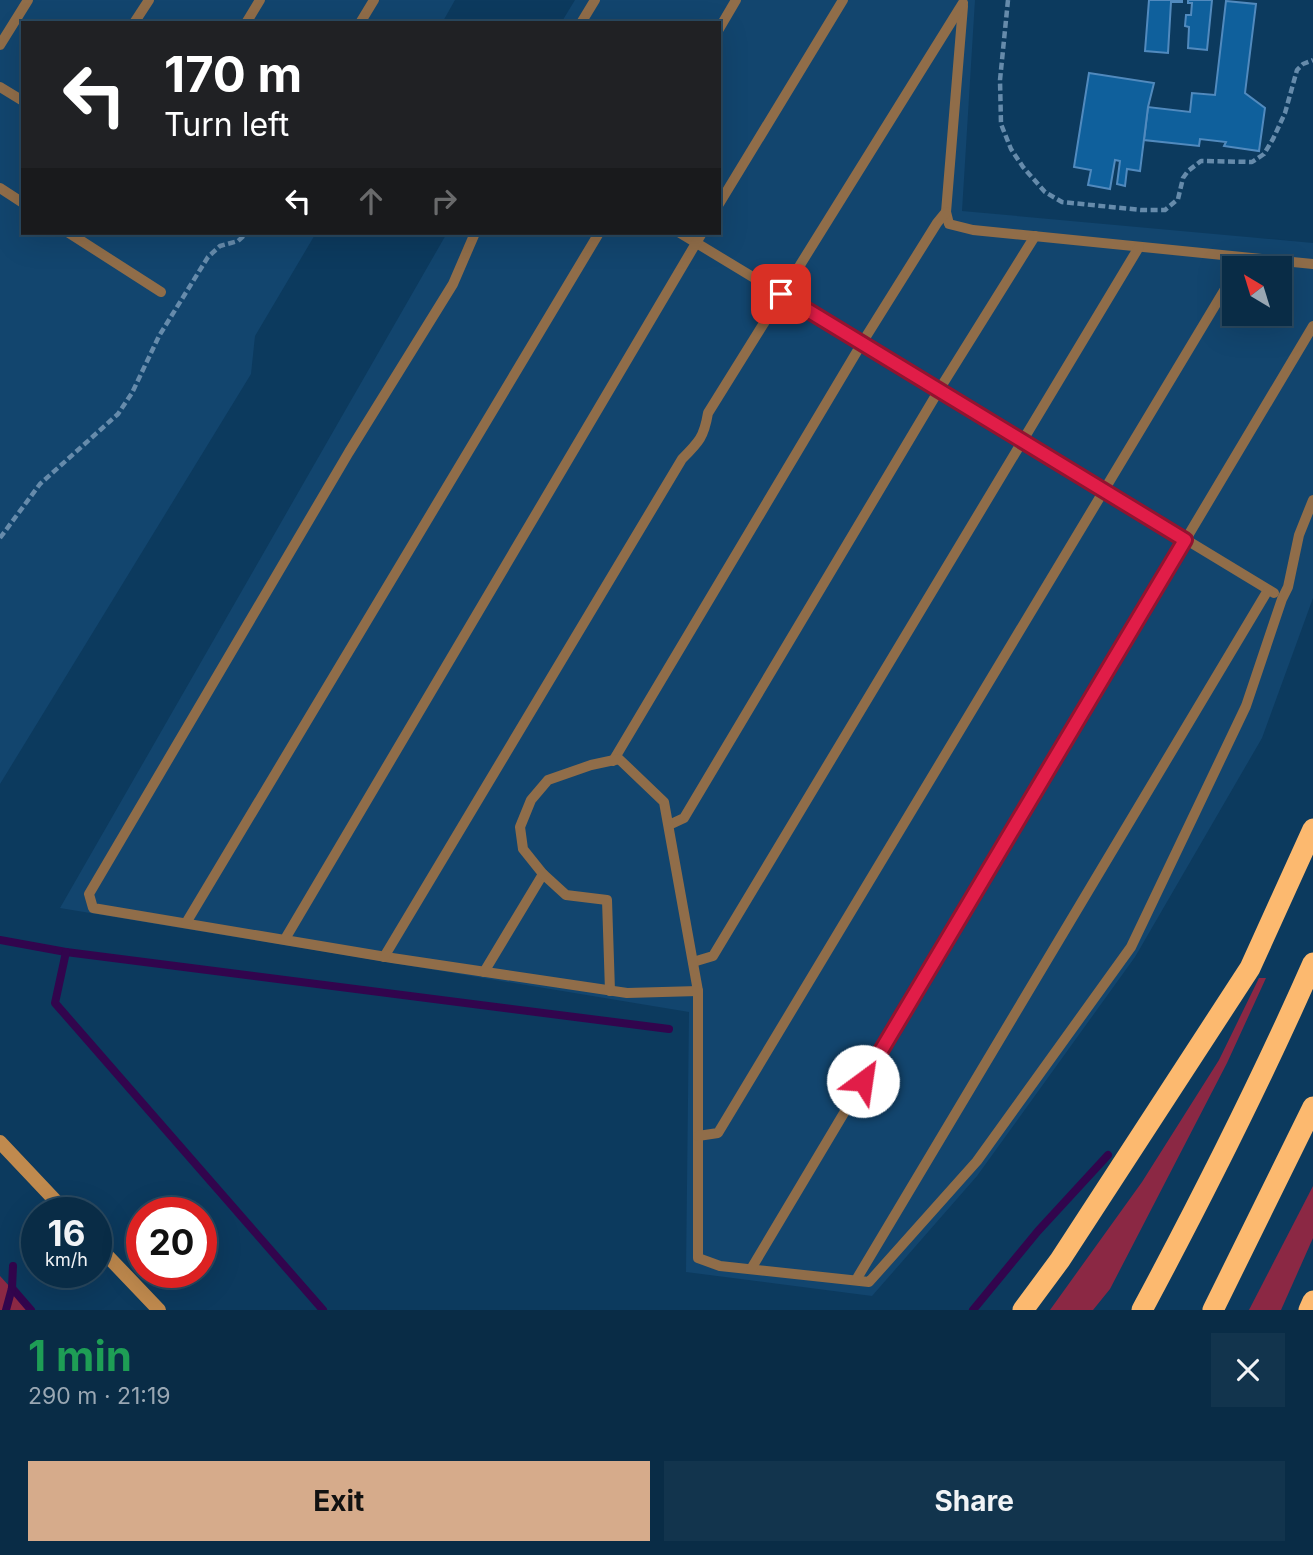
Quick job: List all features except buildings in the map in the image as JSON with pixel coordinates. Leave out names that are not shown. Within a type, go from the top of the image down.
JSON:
[{"type":"highway","points":[[1023,1310],[1075,1237],[1250,968],[1313,830]]},
{"type":"highway","points":[[1142,1310],[1280,1037],[1313,963]]},
{"type":"highway","points":[[1213,1310],[1313,1107]]},
{"type":"highway","points":[[1309,1310],[1313,1301]]},
{"type":"street","points":[[0,1142],[52,1197]]},
{"type":"street","points":[[112,1261],[159,1310]]},
{"type":"lane","points":[[0,45],[28,0]]},
{"type":"lane","points":[[135,21],[149,0]]},
{"type":"lane","points":[[247,21],[260,0]]},
{"type":"lane","points":[[362,21],[373,0]]},
{"type":"lane","points":[[582,21],[594,0]]},
{"type":"lane","points":[[721,26],[736,0]]},
{"type":"lane","points":[[721,201],[843,0]]},
{"type":"lane","points":[[963,2],[946,212],[949,224],[973,230],[1234,256]]},
{"type":"lane","points":[[384,957],[682,459],[699,443],[705,433],[708,413],[963,2]]},
{"type":"lane","points":[[0,86],[21,101]]},
{"type":"lane","points":[[0,188],[21,202]]},
{"type":"lane","points":[[613,761],[862,344],[946,212]]},
{"type":"lane","points":[[72,235],[161,292]]},
{"type":"lane","points":[[474,235],[453,284],[349,452],[89,894],[93,908],[384,957],[610,991],[698,991]]},
{"type":"lane","points":[[186,923],[598,235]]},
{"type":"lane","points":[[669,825],[684,818],[939,390],[1035,236]]},
{"type":"lane","points":[[285,939],[699,238],[781,294],[1282,599]]},
{"type":"lane","points":[[693,962],[713,956],[1139,247]]},
{"type":"lane","points":[[1292,262],[1313,264]]},
{"type":"lane","points":[[698,1136],[718,1133],[1222,294]]},
{"type":"lane","points":[[751,1269],[1313,326]]},
{"type":"lane","points":[[610,991],[607,900],[566,895],[543,874],[523,849],[520,827],[531,800],[548,780],[591,765],[620,759],[664,802],[698,991],[698,1258],[720,1266],[869,1282],[977,1161],[1131,947],[1246,706],[1288,587],[1298,535],[1313,500]]},
{"type":"lane","points":[[856,1280],[1268,590]]},
{"type":"lane","points":[[484,972],[543,874]]},
{"type":"path","points":[[1008,0],[1000,80],[1001,124],[1011,149],[1023,167],[1045,192],[1062,202],[1141,211],[1164,210],[1178,199],[1183,178],[1201,161],[1252,162],[1264,154],[1272,139],[1292,94],[1297,70],[1303,64],[1313,61]]},
{"type":"path","points":[[0,538],[40,484],[118,414],[138,381],[159,336],[208,257],[220,246],[238,241],[245,235]]},
{"type":"shaded area","points":[[0,0],[455,0],[443,21],[21,21],[21,235],[315,235],[255,336],[251,374],[0,784]]},
{"type":"shaded area","points":[[575,0],[975,0],[962,211],[1313,243],[1313,598],[1262,738],[1135,957],[977,1176],[872,1296],[686,1272],[689,1012],[60,908],[446,235],[721,235],[721,21],[562,21]]},
{"type":"shaded area","points":[[1259,978],[1266,978],[1227,1063],[1110,1289],[1093,1310],[1050,1310],[1142,1182],[1219,1060]]},
{"type":"shaded area","points":[[1313,1186],[1313,1238],[1281,1310],[1249,1310]]},
{"type":"shaded area","points":[[0,1276],[31,1310],[0,1310]]},
{"type":"waterway","points":[[0,940],[66,952],[669,1029]]},
{"type":"waterway","points":[[66,952],[55,1003],[323,1310]]},
{"type":"waterway","points":[[973,1310],[1038,1231],[1108,1155]]},
{"type":"waterway","points":[[6,1310],[12,1288],[13,1266]]},
{"type":"waterway","points":[[12,1288],[31,1310]]},
{"type":"route","points":[[781,294],[1185,540],[863,1081]]}]
